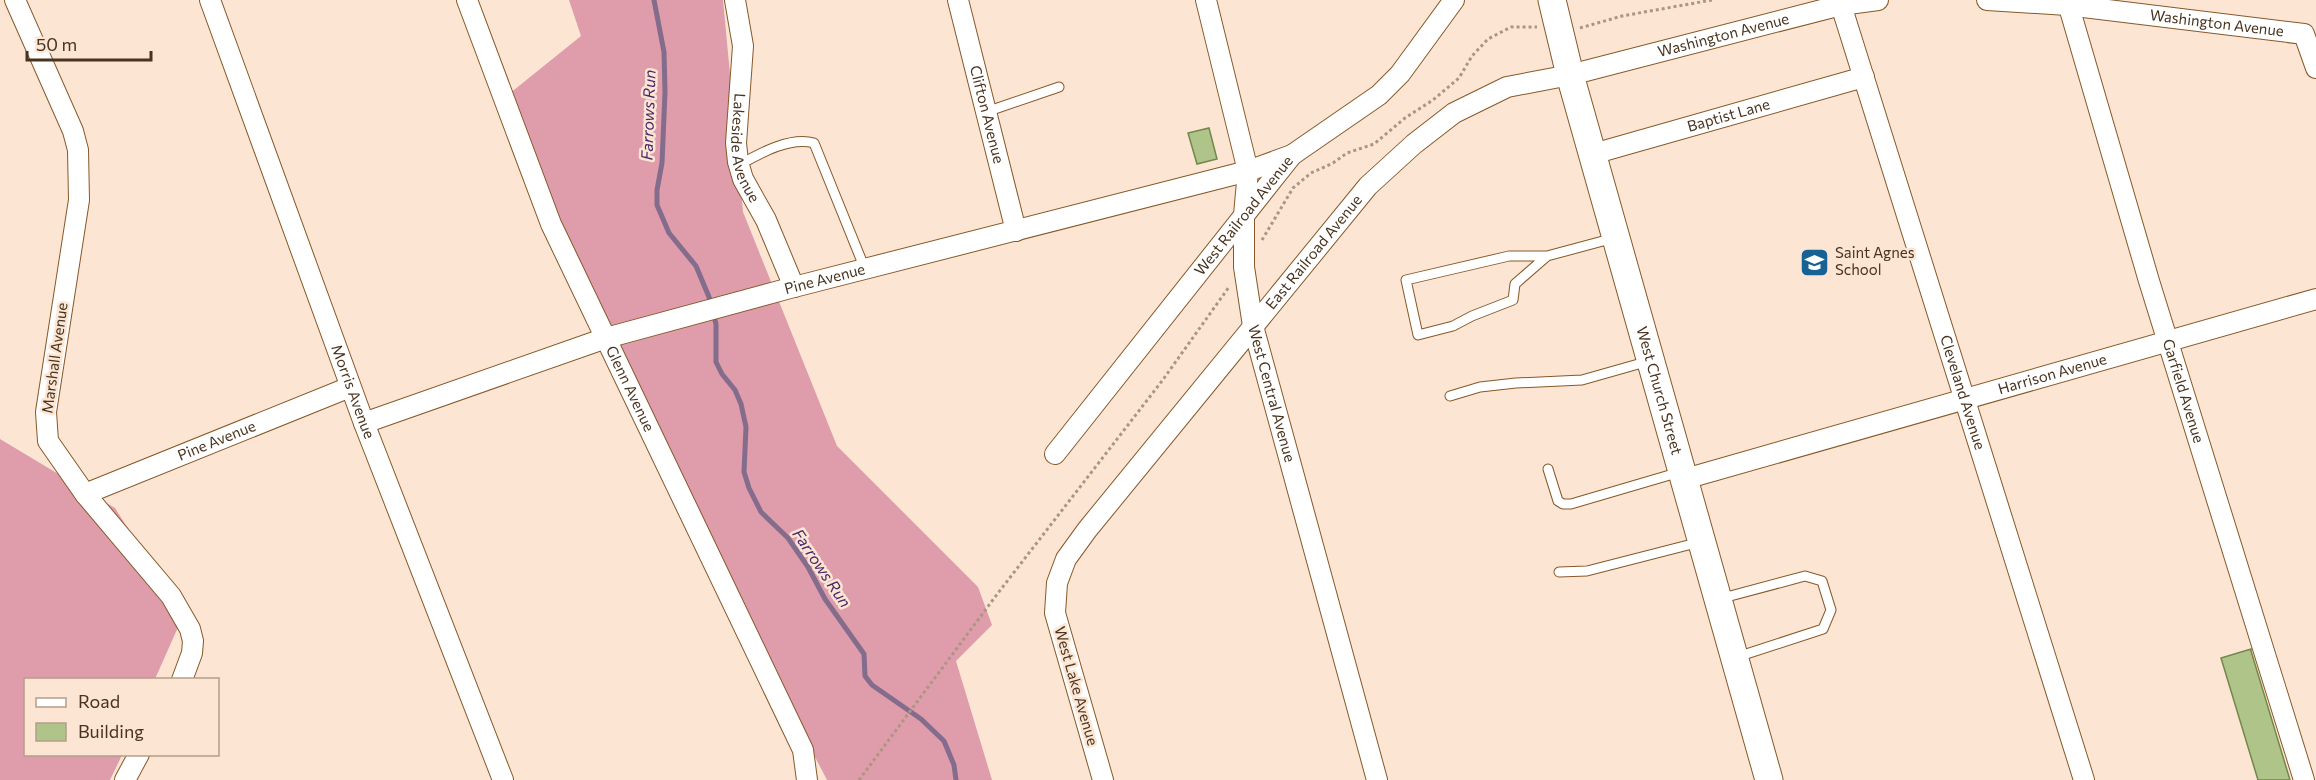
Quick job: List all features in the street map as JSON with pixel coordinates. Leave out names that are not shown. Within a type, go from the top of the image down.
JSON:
[{"type":"main road","name":"West Church Street","points":[[1552,0],[1570,75],[1769,780]]},
{"type":"street","name":"Marshall Avenue","points":[[15,0],[73,131],[78,150],[79,200],[46,412],[48,441],[85,494],[171,596],[190,629],[193,641],[192,653],[183,678]]},
{"type":"street","name":"Morris Avenue","points":[[210,0],[350,387],[503,780]]},
{"type":"street","name":"Glenn Avenue","points":[[467,0],[551,224],[803,750],[807,776]]},
{"type":"street","name":"Lakeside Avenue","points":[[735,0],[743,46],[736,143],[739,165],[743,179],[766,220],[794,287]]},
{"type":"street","name":"Clifton Avenue","points":[[958,0],[1016,231]]},
{"type":"street","name":"West Central Avenue","points":[[1206,0],[1248,171],[1244,215],[1244,267],[1253,326],[1377,780]]},
{"type":"street","name":"West Railroad Avenue","points":[[1054,454],[1292,155],[1379,95],[1400,74],[1454,0]]},
{"type":"street","name":"Washington Avenue","points":[[1570,75],[1841,5],[1878,0]]},
{"type":"street","name":"Washington Avenue","points":[[1987,0],[2067,2],[2304,34],[2316,68]]},
{"type":"street","name":"Garfield Avenue","points":[[2067,2],[2149,281],[2304,780]]},
{"type":"street","name":"Cleveland Avenue","points":[[1841,5],[2084,780]]},
{"type":"street","name":"East Railroad Avenue","points":[[1057,591],[1057,583],[1066,559],[1087,530],[1368,186],[1414,144],[1454,113],[1507,87],[1570,75]]},
{"type":"street","name":"Baptist Lane","points":[[1593,154],[1864,77]]},
{"type":"street","name":"Pine Avenue","points":[[364,423],[606,338],[794,287],[1248,171],[1292,155]]},
{"type":"street","name":"Harrison Avenue","points":[[1684,475],[1965,399],[2316,298]]},
{"type":"street","name":"Pine Avenue","points":[[85,494],[350,387]]},
{"type":"street","name":"West Lake Avenue","points":[[1057,591],[1055,613],[1103,780]]},
{"type":"street","points":[[126,780],[138,756]]},
{"type":"lane","points":[[986,112],[1059,87]]},
{"type":"lane","points":[[739,165],[774,148],[807,141],[814,143],[866,270]]},
{"type":"lane","points":[[1547,256],[1515,284],[1513,300],[1453,326],[1418,335],[1406,280],[1509,256],[1547,256],[1616,237]]},
{"type":"lane","points":[[1450,396],[1480,387],[1582,380],[1651,360]]},
{"type":"lane","points":[[1548,469],[1558,501],[1563,504],[1571,504],[1684,475]]},
{"type":"lane","points":[[1559,572],[1587,571],[1702,541]]},
{"type":"lane","points":[[1719,599],[1805,576],[1822,581],[1831,610],[1823,629],[1735,658]]},
{"type":"path","points":[[859,780],[942,670]]},
{"type":"shaded area","points":[[569,0],[723,0],[743,212],[837,446],[978,587],[992,625],[956,661],[992,780],[827,780],[610,363],[509,94],[581,36]]},
{"type":"shaded area","points":[[0,439],[115,508],[183,616],[155,678],[24,678],[24,756],[122,756],[110,780],[0,780]]},
{"type":"building","points":[[1209,128],[1217,159],[1197,164],[1188,133]]},
{"type":"building","points":[[2251,649],[2290,780],[2258,780],[2221,658]]},
{"type":"waterway","name":"Farrows Run","points":[[654,0],[664,52],[665,92],[662,163],[657,205],[669,233],[696,266],[709,297],[716,324],[716,362],[735,390],[746,427],[744,472],[749,488],[761,512],[788,538],[808,567],[825,599],[864,654],[865,676],[872,685],[921,719],[944,741],[954,765],[956,780]]},
{"type":"place","name":"Saint Agnes School","points":[[1814,262]]}]
